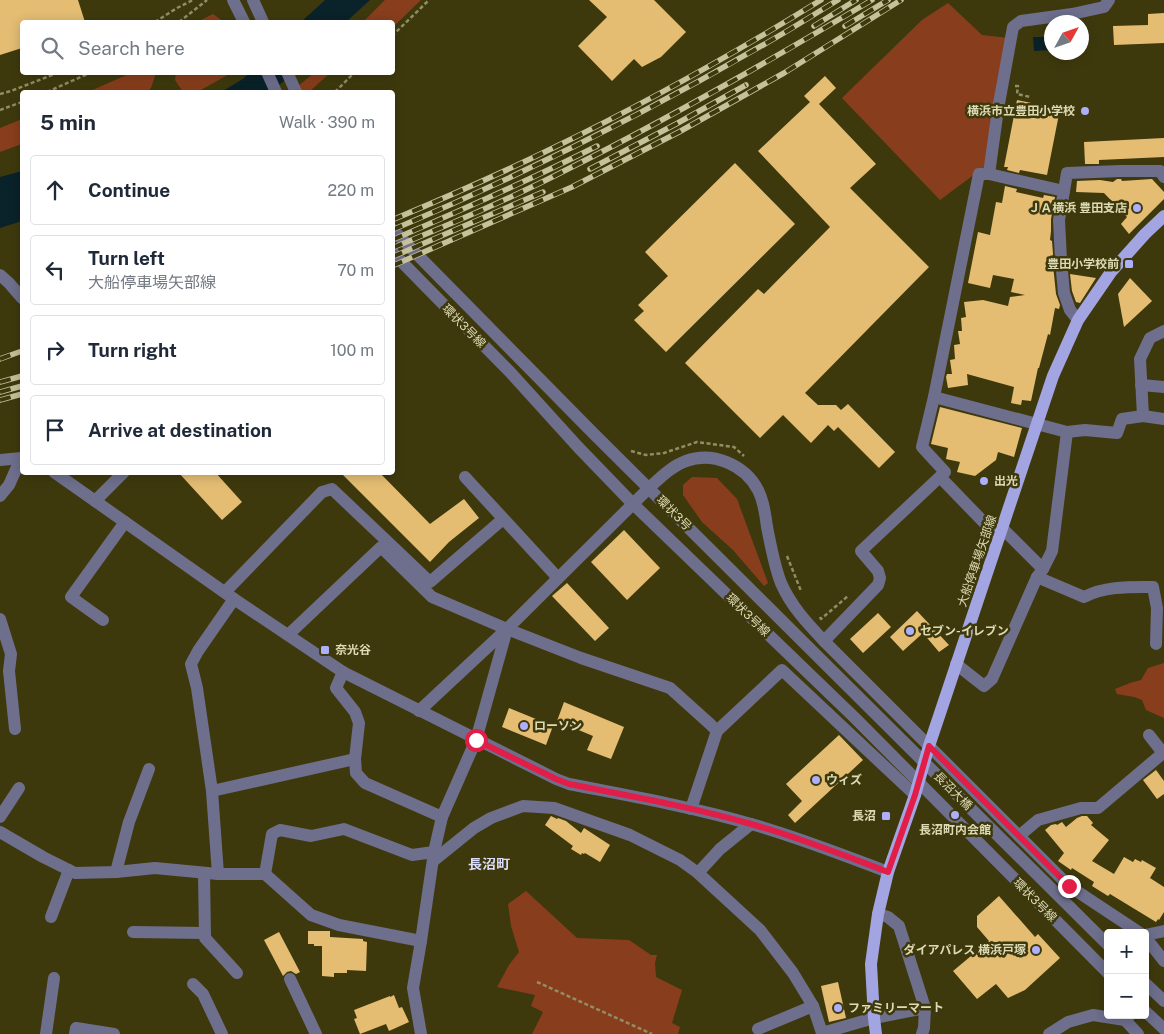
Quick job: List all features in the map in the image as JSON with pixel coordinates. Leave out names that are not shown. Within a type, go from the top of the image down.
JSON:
[{"type":"main road","name":"大船停車場矢部線","points":[[876,1034],[871,964],[878,914],[888,872],[1053,376],[1078,320],[1111,272],[1164,216]]},
{"type":"street","points":[[234,0],[243,20]]},
{"type":"street","points":[[253,0],[261,17]]},
{"type":"street","points":[[989,174],[998,109],[1013,27],[1022,21],[1072,14],[1104,7],[1109,0]]},
{"type":"street","points":[[268,75],[275,90]]},
{"type":"street","points":[[288,75],[295,90]]},
{"type":"street","points":[[1078,320],[1070,310],[1064,293],[1061,260],[1059,220],[1067,172],[1160,171],[1164,177]]},
{"type":"street","points":[[824,641],[878,585],[880,578],[878,571],[861,551],[944,472],[922,447],[979,174],[989,174],[1064,191]]},
{"type":"street","name":"環状3号線","points":[[395,232],[593,432]]},
{"type":"street","name":"環状3号線","points":[[395,255],[510,372],[633,504],[855,718],[1104,969]]},
{"type":"street","points":[[0,275],[20,296]]},
{"type":"street","points":[[1143,416],[1140,360],[1150,338],[1164,331]]},
{"type":"street","points":[[1142,384],[1164,387]]},
{"type":"street","points":[[934,396],[1067,432],[1084,430],[1117,433],[1122,419],[1143,416],[1164,418]]},
{"type":"street","name":"環状3号","points":[[593,432],[755,594]]},
{"type":"street","points":[[956,664],[984,686],[992,680],[1040,573],[1052,551],[1067,432]]},
{"type":"street","points":[[0,460],[20,458]]},
{"type":"street","points":[[419,711],[507,629],[649,488],[674,467],[697,458],[723,460],[742,471],[758,490],[764,506],[776,567],[782,584],[800,615],[1069,886],[1134,929]]},
{"type":"street","points":[[0,496],[9,485],[20,462]]},
{"type":"street","points":[[58,475],[230,596],[343,672],[556,779],[569,784],[690,809],[751,824],[821,846],[888,872]]},
{"type":"street","points":[[94,501],[121,475]]},
{"type":"street","points":[[465,477],[558,578]]},
{"type":"street","points":[[940,477],[1001,533],[1040,573],[1084,597],[1093,592],[1153,587],[1157,608],[1156,644]]},
{"type":"street","points":[[218,874],[212,791],[192,664],[230,596],[322,492],[332,489],[430,582],[503,519]]},
{"type":"street","points":[[103,620],[71,597],[125,522]]},
{"type":"street","points":[[288,635],[381,547],[432,597],[582,658],[670,688],[717,731]]},
{"type":"street","name":"長沼大橋","points":[[755,594],[1104,941]]},
{"type":"street","points":[[0,619],[2,634],[11,654],[9,671],[15,729]]},
{"type":"street","points":[[418,1032],[413,988],[442,817],[476,740],[507,629]]},
{"type":"street","points":[[690,809],[717,731],[782,670],[915,795]]},
{"type":"street","points":[[343,672],[336,688],[355,712],[359,723],[355,758],[356,773],[365,783],[442,817]]},
{"type":"street","points":[[1019,836],[1038,820],[1081,808],[1098,808],[1163,753],[1149,735]]},
{"type":"street","points":[[212,791],[355,758]]},
{"type":"street","points":[[116,872],[129,822],[149,769]]},
{"type":"street","points":[[0,817],[19,788]]},
{"type":"street","points":[[265,874],[272,834],[280,830],[311,836],[344,829],[412,855],[434,856],[491,818],[523,806],[554,808],[630,835],[680,860],[698,873],[760,930],[793,973],[813,1006],[823,1034],[874,1018],[925,1008]]},
{"type":"street","points":[[698,873],[720,849],[751,824]]},
{"type":"street","points":[[0,832],[43,857],[76,873],[116,872],[155,868],[218,874],[265,874],[311,915],[339,925],[421,942]]},
{"type":"street","points":[[51,917],[69,870]]},
{"type":"street","points":[[204,873],[205,938],[237,972]]},
{"type":"street","points":[[878,914],[888,917],[899,926],[925,1008],[922,1034]]},
{"type":"street","points":[[1149,935],[1164,931]]},
{"type":"street","points":[[133,932],[205,933]]},
{"type":"street","points":[[1149,941],[1164,961]]},
{"type":"street","points":[[46,1034],[54,978]]},
{"type":"street","points":[[290,980],[316,1034]]},
{"type":"street","points":[[193,984],[203,994],[222,1034]]},
{"type":"street","points":[[1149,986],[1164,1001]]},
{"type":"street","points":[[758,1030],[813,1006]]},
{"type":"street","points":[[1049,1034],[1068,1022],[1093,1015],[1126,1019],[1138,1034]]},
{"type":"street","points":[[1149,1015],[1164,1029]]},
{"type":"street","points":[[75,1034],[76,1028],[114,1034]]},
{"type":"path","points":[[158,20],[193,0]]},
{"type":"path","points":[[182,20],[207,0]]},
{"type":"path","points":[[395,33],[429,0]]},
{"type":"path","points":[[0,94],[52,75]]},
{"type":"path","points":[[52,90],[85,75]]},
{"type":"path","points":[[337,90],[352,75]]},
{"type":"path","points":[[1018,86],[1017,94],[1030,97]]},
{"type":"path","points":[[0,110],[20,103]]},
{"type":"path","points":[[624,450],[646,455],[664,453],[697,442],[734,447],[746,457]]},
{"type":"path","points":[[785,550],[803,596]]},
{"type":"path","points":[[815,611],[821,619]]},
{"type":"path","points":[[537,982],[652,1034]]},
{"type":"shaded area","points":[[385,0],[421,0],[395,25],[395,20],[365,20]]},
{"type":"shaded area","name":"横浜市立豊田小学校","points":[[948,3],[982,35],[1009,38],[987,165],[940,200],[842,98],[922,20]]},
{"type":"shaded area","points":[[213,14],[221,20],[201,20]]},
{"type":"shaded area","points":[[126,75],[155,75],[149,90],[93,90]]},
{"type":"shaded area","points":[[176,75],[227,75],[201,90],[182,90],[175,80]]},
{"type":"shaded area","points":[[312,75],[328,75],[311,90],[293,90]]},
{"type":"shaded area","points":[[20,120],[20,145],[0,152],[0,128]]},
{"type":"shaded area","points":[[692,477],[717,478],[737,499],[768,583],[764,586],[733,550],[702,522],[683,495],[683,485]]},
{"type":"shaded area","points":[[1164,663],[1164,718],[1146,710],[1142,700],[1117,694],[1115,689],[1141,680],[1148,668]]},
{"type":"shaded area","points":[[526,891],[577,938],[629,940],[651,955],[657,955],[655,963],[656,977],[682,990],[672,1023],[680,1027],[678,1034],[532,1034],[543,1012],[531,1006],[535,995],[497,987],[509,965],[519,952],[511,926],[508,904]]},
{"type":"water","points":[[325,0],[370,0],[348,20],[303,20]]},
{"type":"water","points":[[1033,37],[1044,37],[1044,50],[1034,51]]},
{"type":"water","points":[[247,75],[291,75],[273,90],[224,90]]},
{"type":"water","points":[[20,172],[20,222],[0,228],[0,177]]},
{"type":"building","points":[[0,0],[78,0],[84,20],[20,20],[20,49],[0,55]]},
{"type":"building","points":[[589,0],[654,0],[686,32],[661,57],[642,67],[634,59],[612,81],[578,46],[607,17]]},
{"type":"building","points":[[1164,13],[1164,43],[1114,45],[1113,26],[1148,25],[1148,14]]},
{"type":"building","points":[[825,76],[836,88],[819,104],[876,164],[850,188],[929,267],[805,393],[818,405],[836,405],[841,410],[848,404],[895,452],[879,468],[838,427],[834,431],[828,425],[811,443],[783,415],[760,438],[685,363],[758,289],[764,294],[830,227],[758,151],[810,102],[804,96]]},
{"type":"building","points":[[1017,100],[1060,109],[1047,175],[1020,170],[1019,173],[1007,170],[1008,167],[1004,167]]},
{"type":"building","points":[[1164,138],[1164,157],[1099,160],[1099,164],[1085,164],[1084,142]]},
{"type":"building","points":[[735,163],[795,224],[666,352],[634,320],[644,311],[638,305],[668,276],[645,252]]},
{"type":"building","name":"ＪＡ横浜 豊田支店","points":[[1117,179],[1122,181],[1152,179],[1164,192],[1164,199],[1129,234],[1121,224],[1127,217],[1104,193],[1076,192],[1077,181],[1100,180],[1113,182]]},
{"type":"building","points":[[1005,186],[1017,189],[1016,192],[1043,198],[1044,195],[1055,197],[1051,219],[1050,240],[1052,241],[1053,254],[1051,262],[1053,265],[1056,294],[1060,305],[1059,309],[1055,308],[1050,335],[1048,334],[1038,368],[1031,401],[1022,400],[1021,405],[1011,403],[1014,387],[967,374],[968,385],[948,388],[946,377],[947,374],[952,374],[950,360],[955,359],[954,345],[960,344],[958,331],[962,331],[961,318],[966,317],[964,302],[983,300],[1008,306],[1010,297],[1025,295],[1011,292],[1014,279],[993,275],[990,288],[968,283],[978,232],[990,235],[996,202],[1002,203]]},
{"type":"building","points":[[1070,274],[1096,278],[1080,303],[1076,302],[1072,291]]},
{"type":"building","points":[[1130,278],[1152,301],[1124,327],[1118,294]]},
{"type":"building","points":[[940,407],[1022,428],[1014,457],[998,452],[996,460],[975,476],[957,472],[960,462],[946,459],[948,448],[931,444]]},
{"type":"building","points":[[181,475],[218,475],[242,502],[222,520]]},
{"type":"building","points":[[343,475],[382,475],[430,524],[464,499],[479,518],[449,542],[430,562]]},
{"type":"building","points":[[624,530],[660,568],[627,600],[591,562]]},
{"type":"building","points":[[567,583],[609,628],[595,641],[552,596]]},
{"type":"building","name":"セブン-イレブン","points":[[917,611],[949,645],[939,652],[923,633],[903,651],[890,637]]},
{"type":"building","points":[[878,613],[891,627],[863,653],[850,639]]},
{"type":"building","points":[[564,702],[624,727],[611,759],[587,750],[593,736],[557,721]]},
{"type":"building","points":[[509,708],[553,726],[546,745],[502,727]]},
{"type":"building","points":[[839,735],[863,760],[795,823],[788,815],[802,801],[786,784]]},
{"type":"building","points":[[1156,770],[1164,781],[1164,794],[1157,799],[1143,780]]},
{"type":"building","points":[[551,816],[566,821],[581,833],[584,828],[610,845],[600,862],[585,853],[581,855],[571,849],[573,846],[545,825]]},
{"type":"building","points":[[1082,816],[1087,816],[1093,823],[1091,825],[1109,840],[1092,861],[1114,874],[1124,857],[1133,862],[1135,859],[1141,862],[1142,860],[1156,868],[1150,878],[1164,887],[1164,912],[1159,920],[1156,922],[1110,894],[1108,896],[1092,886],[1094,882],[1058,861],[1064,853],[1045,830],[1051,825],[1057,825],[1062,822],[1066,827]]},
{"type":"building","name":"ダイアパレス 横浜戸塚","points":[[999,896],[1035,937],[1038,934],[1060,958],[1025,990],[1008,998],[996,984],[977,999],[953,971],[989,941],[977,927],[977,916]]},
{"type":"building","points":[[308,931],[330,931],[330,937],[363,939],[363,941],[367,942],[366,971],[347,970],[347,973],[334,973],[334,977],[322,976],[322,946],[308,944]]},
{"type":"building","points":[[279,932],[300,972],[296,974],[291,971],[283,976],[264,940]]},
{"type":"building","points":[[838,982],[846,1018],[829,1022],[821,986]]},
{"type":"building","points":[[394,995],[399,1008],[402,1007],[409,1022],[389,1031],[386,1024],[360,1034],[354,1019],[357,1018],[354,1010]]},
{"type":"railway","points":[[395,219],[515,166],[623,113],[723,58],[821,0]]},
{"type":"railway","points":[[395,229],[534,166],[627,120],[718,71],[838,0]]},
{"type":"railway","points":[[814,26],[856,0]]},
{"type":"railway","points":[[395,247],[502,201],[605,150],[720,88],[872,0]]},
{"type":"railway","points":[[845,26],[888,0]]},
{"type":"railway","points":[[395,265],[572,187],[679,132],[784,73],[901,0]]},
{"type":"railway","points":[[590,169],[746,85]]},
{"type":"railway","points":[[395,239],[547,171],[597,146]]},
{"type":"railway","points":[[395,256],[543,192]]},
{"type":"railway","points":[[0,359],[20,352]]},
{"type":"railway","points":[[0,382],[20,377]]},
{"type":"railway","points":[[0,392],[20,387]]},
{"type":"railway","points":[[0,400],[20,395]]},
{"type":"place","name":"横浜市立豊田小学校","points":[[1085,111]]},
{"type":"place","name":"ＪＡ横浜 豊田支店","points":[[1137,208]]},
{"type":"place","name":"豊田小学校前","points":[[1129,264]]},
{"type":"place","name":"出光","points":[[984,481]]},
{"type":"place","name":"セブン-イレブン","points":[[910,631]]},
{"type":"place","name":"奈光谷","points":[[325,650]]},
{"type":"place","name":"ローソン","points":[[524,726]]},
{"type":"place","name":"ウィズ","points":[[816,780]]},
{"type":"place","name":"長沼町内会館","points":[[955,815]]},
{"type":"place","name":"長沼","points":[[886,816]]},
{"type":"place","name":"ダイアパレス 横浜戸塚","points":[[1036,950]]},
{"type":"place","name":"ファミリーマート","points":[[838,1008]]},
{"type":"district","name":"長沼町","points":[[489,864]]},
{"type":"route","points":[[476,740],[569,784],[690,809],[751,824],[821,846],[888,872],[915,795],[929,746],[1069,886]]}]
